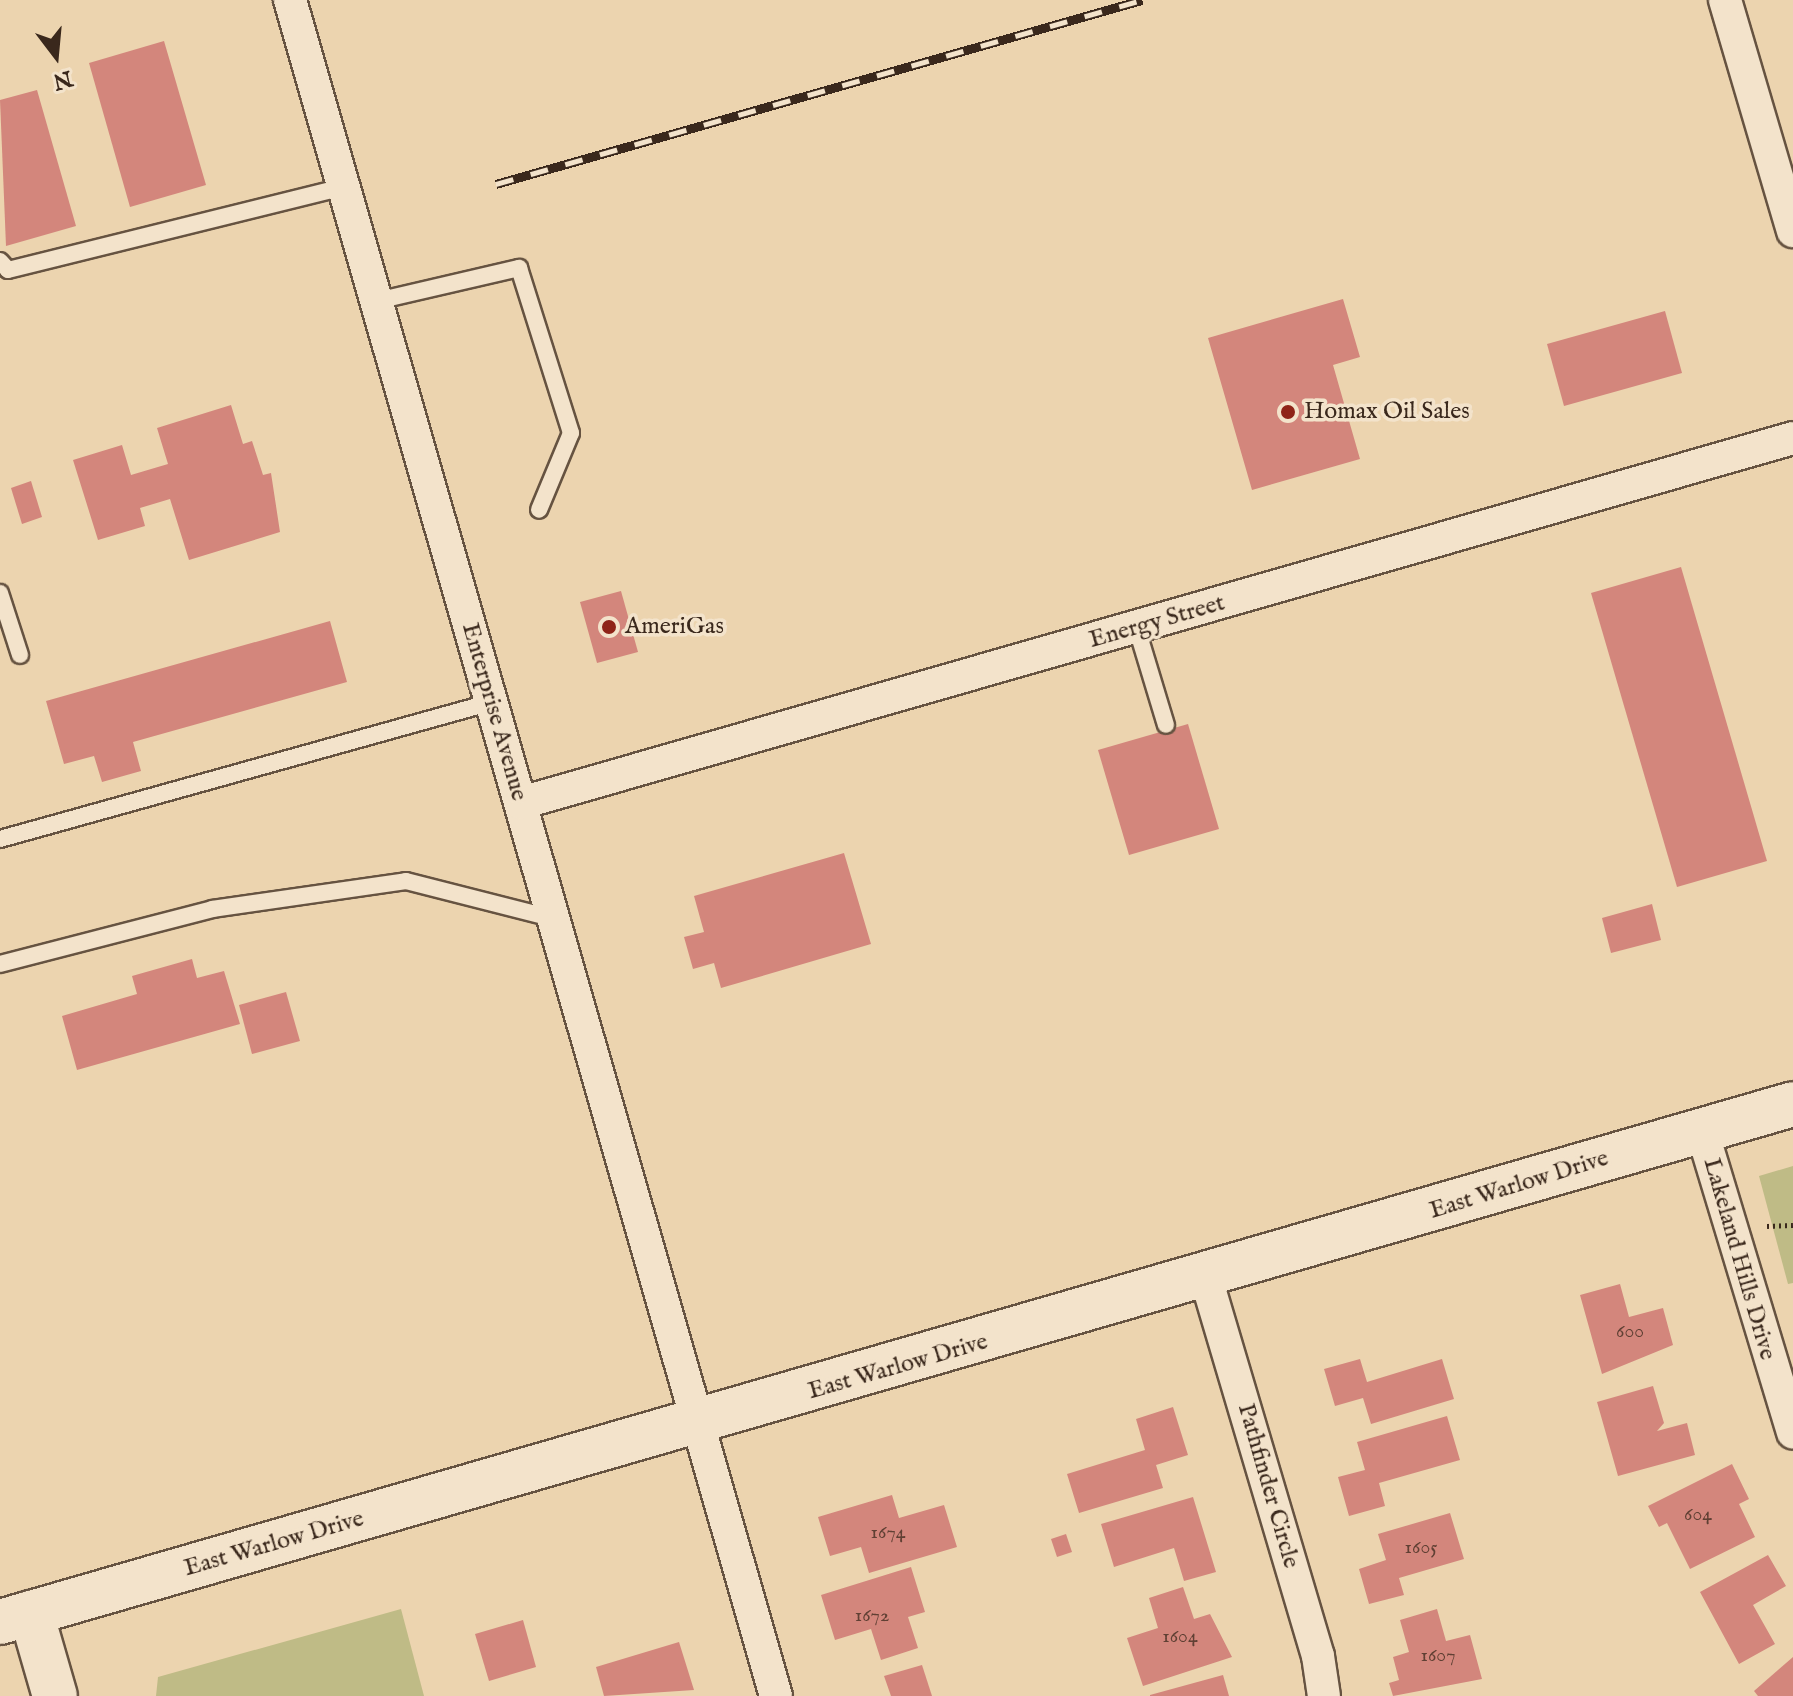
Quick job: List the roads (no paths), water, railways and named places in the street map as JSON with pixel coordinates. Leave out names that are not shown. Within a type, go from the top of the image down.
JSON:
[{"type":"street","name":"Enterprise Avenue","points":[[290,0],[521,803],[547,917],[700,1424]]},
{"type":"street","points":[[1725,0],[1793,231]]},
{"type":"street","name":"Energy Street","points":[[521,803],[1137,629],[1793,438]]},
{"type":"street","name":"East Warlow Drive","points":[[16,1618],[1206,1278],[1793,1104]]},
{"type":"street","name":"Lakeland Hills Drive","points":[[1702,1131],[1793,1433]]},
{"type":"street","name":"Pathfinder Circle","points":[[1206,1278],[1318,1656],[1324,1696]]},
{"type":"street","points":[[700,1424],[776,1696]]},
{"type":"street","points":[[16,1618],[55,1696]]},
{"type":"lane","points":[[0,261],[8,270],[343,187]]},
{"type":"lane","points":[[377,301],[519,268],[571,433],[539,510]]},
{"type":"lane","points":[[0,593],[20,655]]},
{"type":"lane","points":[[1137,629],[1166,725]]},
{"type":"lane","points":[[0,839],[492,702]]},
{"type":"lane","points":[[0,964],[212,909],[406,881],[547,917]]},
{"type":"railway","points":[[496,184],[1142,0]]},
{"type":"place","name":"Homax Oil Sales","points":[[1288,412]]},
{"type":"place","name":"AmeriGas","points":[[609,627]]}]
